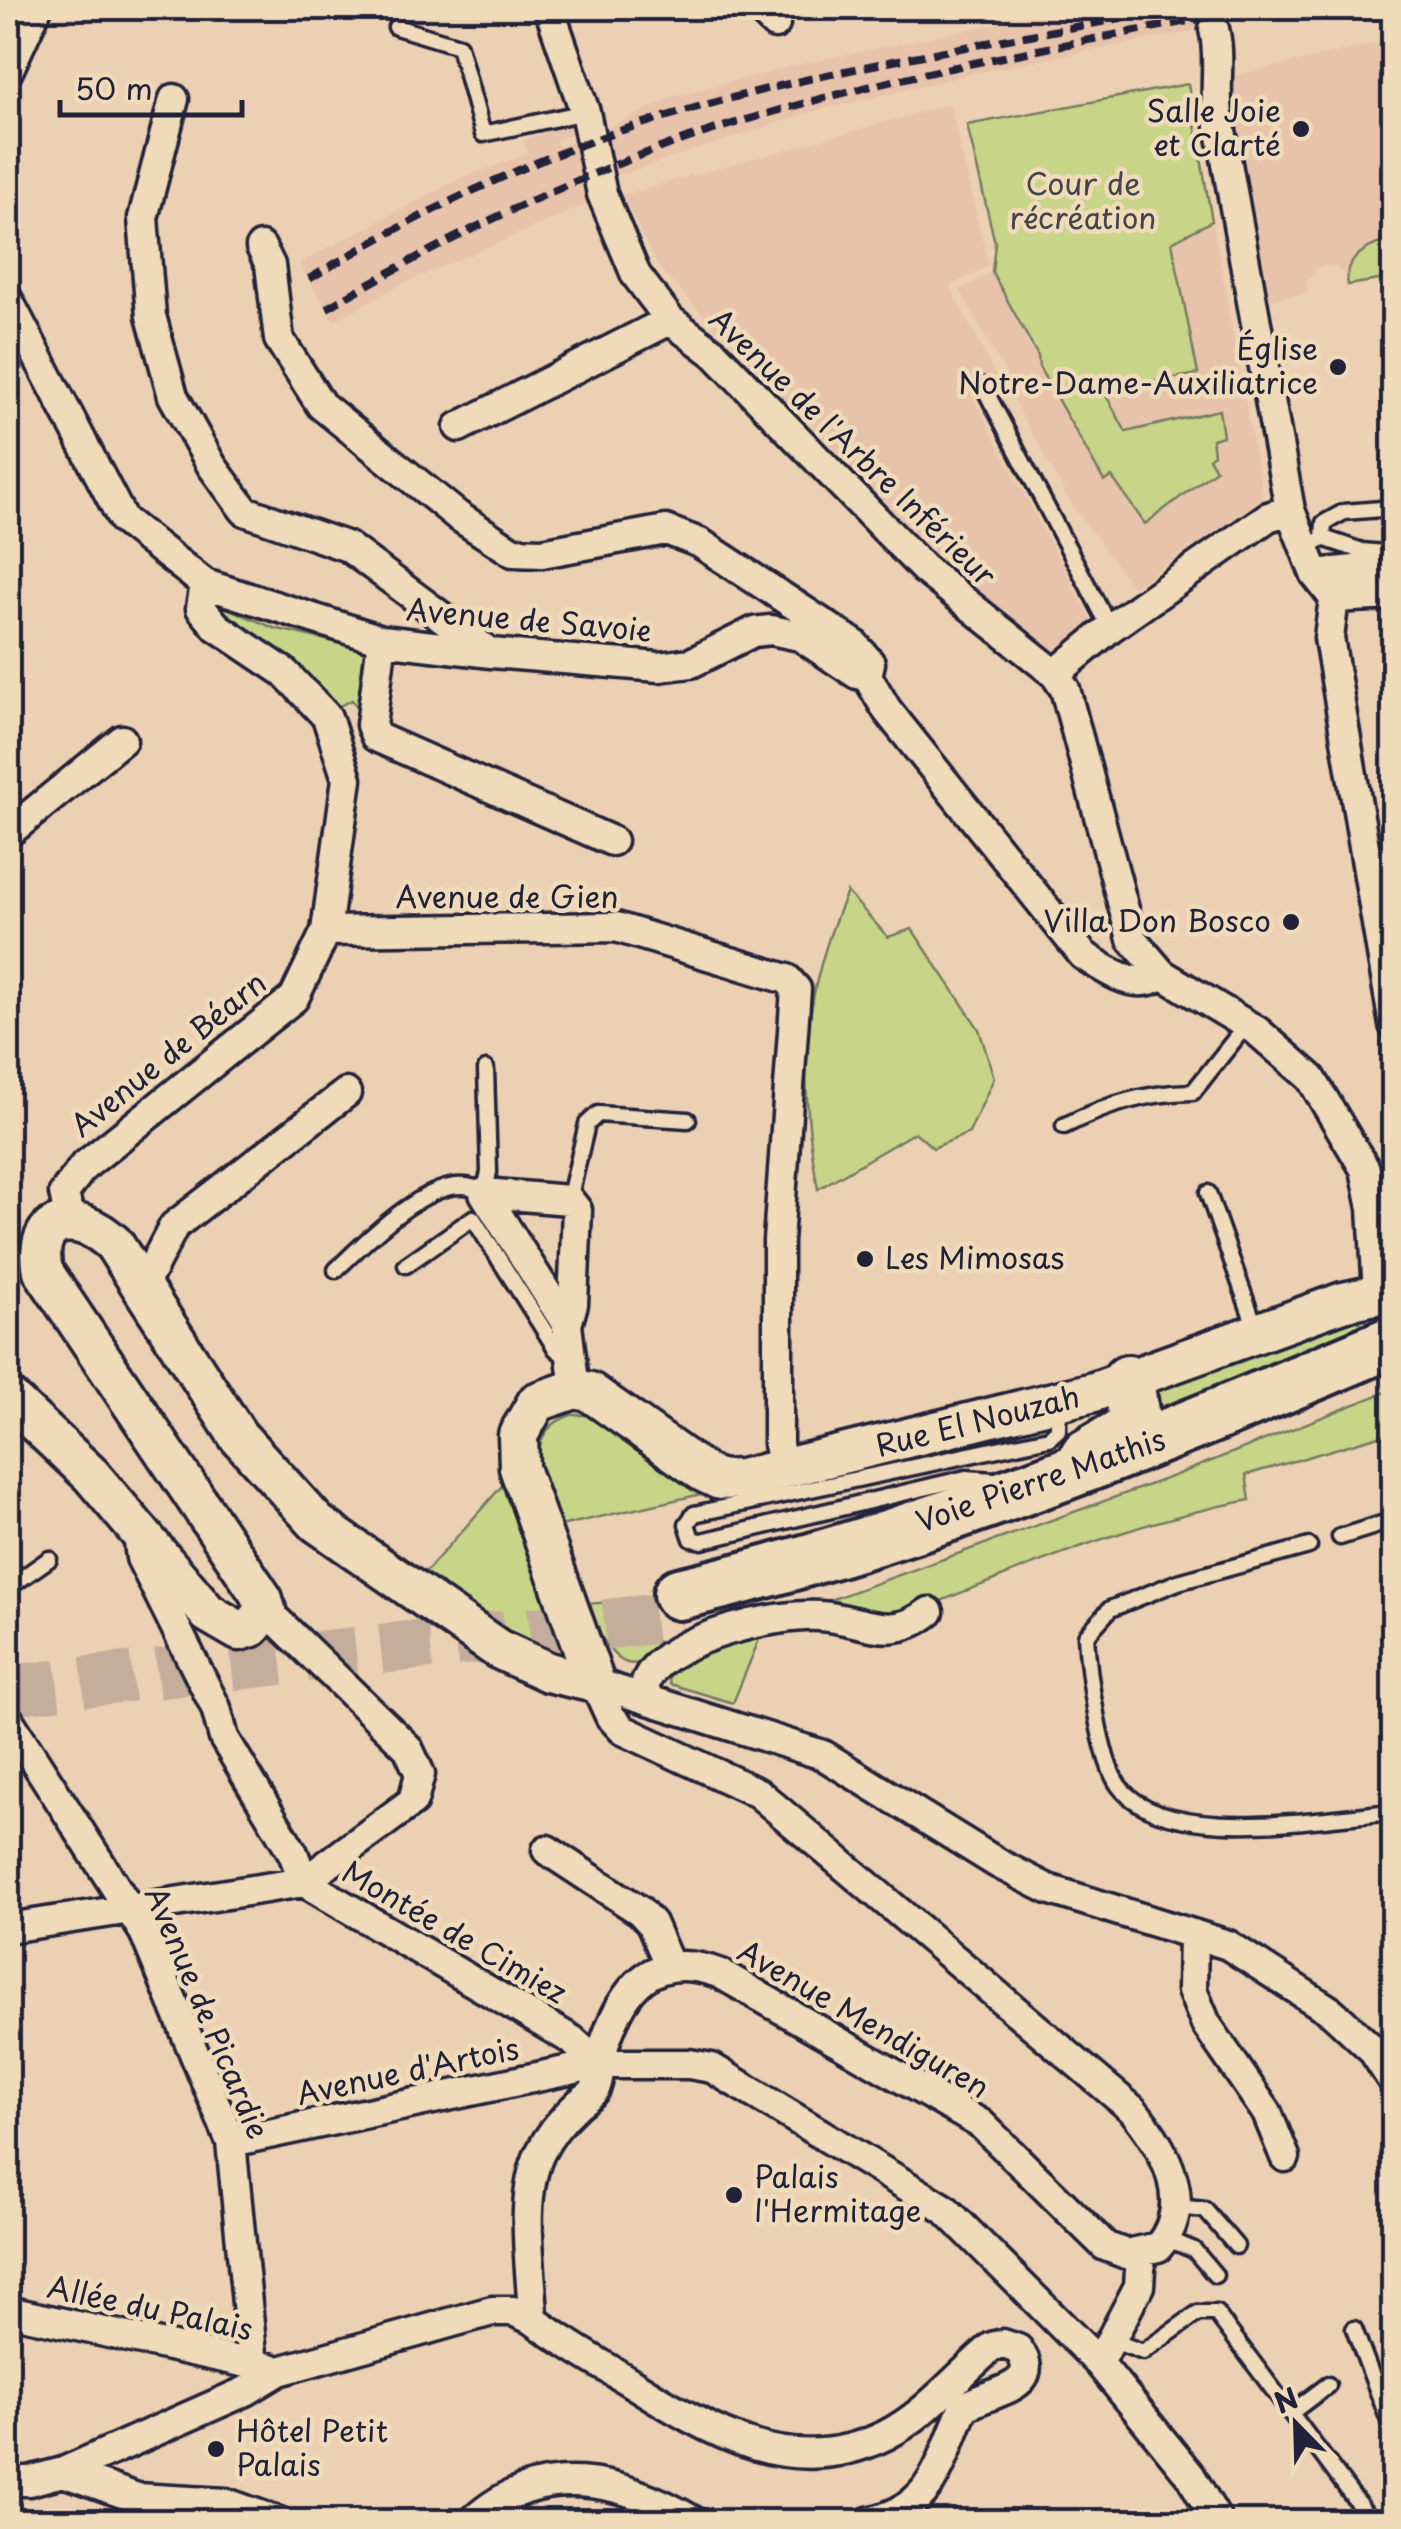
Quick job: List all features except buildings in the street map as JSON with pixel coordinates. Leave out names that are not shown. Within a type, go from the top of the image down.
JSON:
[{"type":"highway","name":"Voie Pierre Mathis","points":[[1394,1341],[1165,1438],[680,1605],[824,1580],[1017,1520],[1176,1462],[1394,1370]]},
{"type":"highway","points":[[1040,1483],[1125,1432],[1134,1418],[1128,1381]]},
{"type":"street","points":[[8,71],[36,8]]},
{"type":"street","name":"Avenue de l'Arbre Inférieur","points":[[549,8],[586,112],[610,212],[636,276],[670,320],[714,354],[924,569],[1054,674],[1065,690],[1129,932],[1162,974],[1248,1024],[1311,1078],[1365,1169],[1386,1291]]},
{"type":"street","points":[[1214,29],[1214,86],[1221,132],[1290,510],[1334,598],[1329,638],[1394,1025]]},
{"type":"street","points":[[174,100],[143,218],[150,316],[173,396],[212,466],[245,511],[348,548],[491,654]]},
{"type":"street","points":[[261,247],[270,265],[279,339],[321,406],[458,516],[513,552],[542,553],[666,530],[700,544],[865,652],[870,663],[866,676]]},
{"type":"street","name":"Avenue de Savoie","points":[[8,300],[123,520],[205,584],[382,640],[491,654],[659,667],[691,663],[752,632],[771,630],[800,636],[866,676],[888,710],[1083,955],[1114,976],[1138,982],[1162,974]]},
{"type":"street","points":[[459,427],[670,320]]},
{"type":"street","points":[[1054,674],[1110,628],[1268,517],[1290,510]]},
{"type":"street","points":[[1314,554],[1394,566]]},
{"type":"street","name":"Avenue de Béarn","points":[[70,1221],[64,1193],[83,1167],[294,998],[326,931],[347,779],[327,717],[284,672],[218,627],[201,608],[205,584]]},
{"type":"street","points":[[1334,598],[1394,595]]},
{"type":"street","points":[[382,640],[371,725],[376,737],[612,841]]},
{"type":"street","points":[[8,833],[122,740]]},
{"type":"street","name":"Avenue de Gien","points":[[326,931],[616,927],[787,979],[796,989],[778,1242],[778,1444],[783,1471]]},
{"type":"street","points":[[142,1288],[174,1226],[346,1094]]},
{"type":"street","points":[[484,1193],[569,1200],[576,1210],[573,1304],[567,1325]]},
{"type":"street","points":[[484,1193],[567,1325],[575,1376],[537,1402],[518,1435],[517,1450],[519,1468],[610,1716],[623,1730],[758,1793],[1133,2110],[1149,2129],[1176,2192],[1178,2208],[1166,2238],[1141,2254],[1139,2286],[1106,2352]]},
{"type":"street","points":[[8,1928],[304,1882],[413,1802],[420,1774],[408,1748],[266,1610],[256,1587],[43,1271],[41,1242],[46,1233],[70,1221],[101,1232],[238,1436],[318,1523],[498,1649],[548,1672],[642,1696],[823,1755],[999,1864],[1048,1889],[1193,1934],[1250,1957],[1322,2004],[1372,2049],[1394,2083]]},
{"type":"street","name":"Rue El Nouzah","points":[[575,1376],[720,1480],[783,1471],[1057,1402],[1386,1291]]},
{"type":"street","points":[[8,1396],[137,1526],[208,1613],[228,1628],[252,1626],[266,1610]]},
{"type":"street","name":"Montée de Cimiez","points":[[137,1526],[141,1558],[216,1708],[224,1738],[293,1852],[304,1882],[572,2040],[598,2064]]},
{"type":"street","points":[[642,1696],[650,1672],[684,1646],[785,1615],[824,1616],[890,1629],[909,1628],[929,1612]]},
{"type":"street","name":"Avenue de Picardie","points":[[8,1718],[132,1910],[231,2142],[266,2367]]},
{"type":"street","points":[[534,2320],[530,2194],[539,2155],[558,2125],[595,2089],[606,2038],[629,1997],[652,1973],[669,1964],[652,1924],[640,1912],[546,1850]]},
{"type":"street","points":[[1193,1934],[1192,1990],[1206,2024],[1268,2114],[1284,2157]]},
{"type":"street","name":"Avenue Mendiguren","points":[[669,1964],[694,1964],[721,1974],[935,2093],[1003,2143],[1105,2246],[1126,2254],[1141,2254]]},
{"type":"street","name":"Avenue d'Artois","points":[[231,2142],[598,2064],[690,2064],[731,2076],[944,2209],[1106,2352],[1218,2522]]},
{"type":"street","points":[[8,2481],[29,2481],[62,2472],[246,2391],[266,2367],[492,2311],[513,2311],[534,2320],[727,2439],[767,2452],[806,2455],[843,2451],[888,2434],[992,2347],[1003,2344],[1018,2350],[1026,2363],[1024,2379],[1017,2386],[973,2400],[963,2409],[924,2495],[910,2510],[868,2522]]},
{"type":"street","name":"Allée du Palais","points":[[8,2312],[266,2367]]},
{"type":"street","points":[[62,2472],[136,2498],[226,2503],[279,2522]]},
{"type":"street","points":[[472,2522],[506,2496],[564,2480],[636,2491],[696,2522]]},
{"type":"lane","points":[[396,28],[459,46],[483,134],[586,112]]},
{"type":"lane","points":[[983,386],[1110,628]]},
{"type":"lane","points":[[1394,508],[1331,516],[1324,523],[1314,554],[1394,554]]},
{"type":"lane","points":[[1064,1126],[1110,1103],[1151,1093],[1193,1092],[1248,1024]]},
{"type":"lane","points":[[336,1270],[390,1218],[450,1185],[471,1184],[484,1193],[489,1172],[486,1069]]},
{"type":"lane","points":[[569,1200],[588,1124],[598,1114],[614,1111],[688,1120]]},
{"type":"lane","points":[[1208,1192],[1258,1334]]},
{"type":"lane","points":[[406,1265],[473,1218],[575,1376]]},
{"type":"lane","points":[[1040,1483],[966,1478],[702,1541],[692,1539],[687,1524],[694,1514],[1049,1438],[1058,1430],[1061,1419],[1057,1402]]},
{"type":"lane","points":[[1340,1537],[1394,1520]]},
{"type":"lane","points":[[1309,1546],[1178,1582],[1110,1608],[1086,1636],[1090,1694],[1118,1784],[1149,1812],[1217,1824],[1394,1812]]},
{"type":"lane","points":[[8,1588],[49,1559]]},
{"type":"lane","points":[[1178,2208],[1205,2210],[1236,2246]]},
{"type":"lane","points":[[1166,2238],[1194,2250],[1216,2275]]},
{"type":"lane","points":[[1106,2352],[1142,2352],[1198,2313],[1216,2313],[1372,2522]]},
{"type":"lane","points":[[1354,2329],[1394,2434]]},
{"type":"lane","points":[[1292,2412],[1328,2385]]},
{"type":"shaded area","points":[[1072,8],[1189,8],[1200,30],[993,69],[808,113],[626,173],[613,174],[608,160],[604,130],[669,98],[791,66]]},
{"type":"shaded area","points":[[1393,40],[1393,326],[1385,279],[1348,285],[1346,275],[1332,265],[1316,268],[1307,282],[1308,293],[1270,300],[1228,77]]},
{"type":"shaded area","name":"Cour de récréation","points":[[1188,84],[1263,499],[1133,587],[1071,504],[1005,385],[1006,374],[960,290],[992,272],[995,243],[967,125]]},
{"type":"shaded area","points":[[950,104],[989,266],[950,286],[997,378],[971,394],[1095,626],[1055,656],[1010,631],[659,269],[622,195]]},
{"type":"shaded area","points":[[573,123],[580,131],[556,140],[559,147],[579,140],[595,201],[398,286],[334,321],[299,263],[463,177],[527,154],[523,140]]},
{"type":"green space","name":"Cour de récréation","points":[[1188,84],[1212,221],[1172,242],[1198,374],[1103,390],[1126,432],[1219,410],[1223,436],[1212,439],[1214,454],[1209,458],[1216,470],[1145,524],[1112,477],[1104,481],[1039,367],[1038,356],[992,272],[995,243],[967,125]]},
{"type":"green space","points":[[1394,240],[1393,326],[1385,279],[1348,285],[1348,275],[1360,253]]},
{"type":"green space","points":[[220,605],[274,628],[370,650],[365,720],[352,700],[337,707],[280,650]]},
{"type":"green space","points":[[847,892],[888,937],[912,929],[979,1029],[994,1078],[969,1133],[933,1148],[915,1132],[818,1189],[808,1111],[808,1038],[820,966]]},
{"type":"green space","points":[[1345,1317],[1367,1325],[1355,1335],[1143,1418],[1143,1401],[1166,1383]]},
{"type":"green space","points":[[1393,1389],[1393,1432],[1246,1475],[1250,1500],[1185,1514],[1088,1544],[947,1598],[903,1622],[813,1606],[1171,1477]]},
{"type":"green space","points":[[571,1415],[591,1415],[702,1494],[560,1526],[543,1479],[540,1448],[544,1435],[554,1424]]},
{"type":"green space","points":[[509,1478],[563,1642],[547,1652],[493,1624],[423,1575]]},
{"type":"green space","points":[[639,1600],[656,1642],[696,1635],[654,1659],[627,1663],[617,1657],[584,1604]]},
{"type":"green space","points":[[763,1630],[733,1703],[670,1684],[667,1666]]},
{"type":"tunnel","points":[[1205,8],[1214,29]]},
{"type":"tunnel","points":[[8,1690],[681,1616]]},
{"type":"railway","points":[[327,308],[496,217],[584,178],[745,120],[890,82],[1256,8]]},
{"type":"railway","points":[[309,279],[466,194],[632,127],[830,74],[1166,10]]},
{"type":"place","name":"Salle Joie et Clarté","points":[[1301,129]]},
{"type":"place","name":"Église Notre-Dame-Auxiliatrice","points":[[1338,367]]},
{"type":"place","name":"Villa Don Bosco","points":[[1291,922]]},
{"type":"place","name":"Les Mimosas","points":[[865,1259]]},
{"type":"place","name":"Palais l'Hermitage","points":[[734,2195]]},
{"type":"place","name":"Hôtel Petit Palais","points":[[216,2449]]}]
